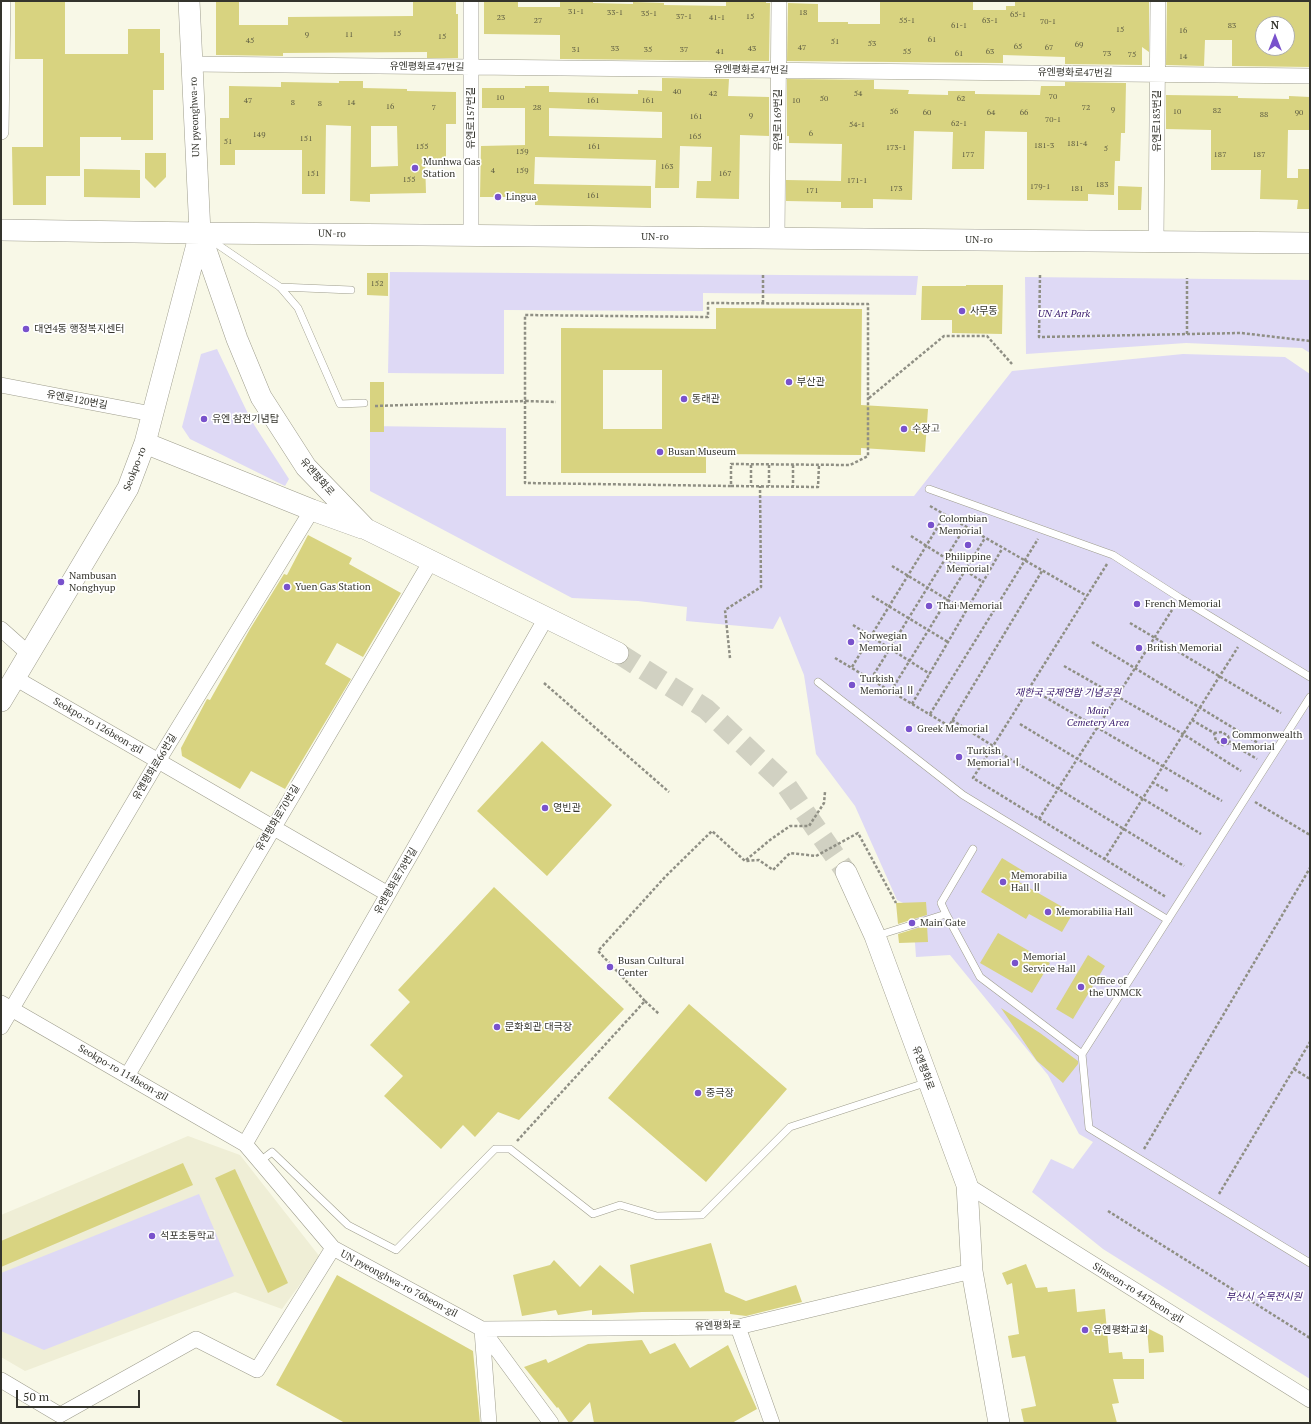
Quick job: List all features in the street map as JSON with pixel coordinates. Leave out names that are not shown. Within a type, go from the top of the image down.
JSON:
[{"type":"main road","name":"UN pyeonghwa-ro","points":[[189,1],[200,233]]},
{"type":"main road","name":"UN-ro","points":[[1,230],[1310,243]]},
{"type":"main road","name":"Seokpo-ro","points":[[1,701],[128,488],[145,443],[200,233]]},
{"type":"main road","name":"유엔평화로","points":[[200,233],[237,339],[261,397],[306,467],[366,529],[546,618]]},
{"type":"main road","points":[[145,443],[312,510],[366,529]]},
{"type":"main road","points":[[546,618],[618,653]]},
{"type":"main road","name":"유엔평화로","points":[[846,872],[876,936],[928,1082],[967,1185],[972,1271],[999,1423]]},
{"type":"street","points":[[1,132],[3,1]]},
{"type":"street","name":"유엔로157번길","points":[[471,1],[471,235]]},
{"type":"street","name":"유엔로169번길","points":[[777,238],[779,1]]},
{"type":"street","name":"유엔로183번길","points":[[1156,242],[1158,1]]},
{"type":"street","name":"유엔평화로47번길","points":[[192,64],[1310,76]]},
{"type":"street","name":"유엔로120번길","points":[[1,384],[152,414]]},
{"type":"street","name":"유엔평화로66번길","points":[[1,1027],[6,1006],[312,510]]},
{"type":"street","name":"유엔평화로70번길","points":[[127,1076],[272,827],[430,561]]},
{"type":"street","name":"유엔평화로78번길","points":[[245,1144],[546,618]]},
{"type":"street","points":[[1,629],[29,654]]},
{"type":"street","name":"Seokpo-ro 126beon-gil","points":[[15,678],[388,894]]},
{"type":"street","name":"Seokpo-ro 114beon-gil","points":[[6,1006],[245,1144]]},
{"type":"street","name":"UN pyeonghwa-ro 76beon-gil","points":[[245,1144],[332,1248],[482,1329],[551,1423]]},
{"type":"street","name":"Sinseon-ro 447beon-gil","points":[[967,1185],[1310,1400]]},
{"type":"street","points":[[1,1380],[60,1414],[196,1339],[257,1370],[332,1248]]},
{"type":"street","name":"유엔평화로","points":[[482,1329],[738,1327],[972,1271]]},
{"type":"street","points":[[738,1327],[772,1423]]},
{"type":"street","points":[[482,1329],[489,1423]]},
{"type":"lane","points":[[200,233],[280,287],[298,308],[340,404],[367,405]]},
{"type":"lane","points":[[280,287],[351,290]]},
{"type":"lane","points":[[929,489],[1113,555],[1244,637],[1310,676]]},
{"type":"lane","points":[[818,682],[964,795],[1168,920]]},
{"type":"lane","points":[[1310,697],[1082,1054],[1089,1128],[1310,1263]]},
{"type":"lane","points":[[972,849],[941,903],[946,914],[980,977],[1082,1054]]},
{"type":"lane","points":[[876,936],[946,914]]},
{"type":"lane","points":[[259,1162],[272,1152],[348,1225],[396,1250],[495,1148],[510,1148],[593,1214],[620,1205],[657,1216],[702,1215],[790,1127],[928,1082]]},
{"type":"path","points":[[763,275],[763,303]]},
{"type":"path","points":[[1040,275],[1039,337],[1241,333],[1310,341]]},
{"type":"path","points":[[1186,334],[1187,278]]},
{"type":"path","points":[[731,486],[731,464],[850,465],[868,456],[868,304],[708,303],[708,317],[525,315],[525,483],[731,486],[793,486],[818,487],[819,465]]},
{"type":"path","points":[[868,398],[944,336],[987,336],[1012,364]]},
{"type":"path","points":[[367,405],[525,401],[556,402]]},
{"type":"path","points":[[751,464],[751,486]]},
{"type":"path","points":[[769,465],[769,486]]},
{"type":"path","points":[[793,465],[793,486]]},
{"type":"path","points":[[730,658],[726,610],[761,587],[760,486]]},
{"type":"path","points":[[930,506],[1087,596]]},
{"type":"path","points":[[852,668],[945,515]]},
{"type":"path","points":[[871,679],[965,527]]},
{"type":"path","points":[[930,714],[1043,530]]},
{"type":"path","points":[[910,536],[983,582]]},
{"type":"path","points":[[891,691],[985,538]]},
{"type":"path","points":[[912,704],[1002,548]]},
{"type":"path","points":[[1113,555],[972,778],[1166,897]]},
{"type":"path","points":[[892,566],[966,611]]},
{"type":"path","points":[[835,658],[949,726],[1042,570]]},
{"type":"path","points":[[872,596],[948,642]]},
{"type":"path","points":[[1039,819],[1172,610]]},
{"type":"path","points":[[1130,623],[1281,713]]},
{"type":"path","points":[[853,625],[930,674]]},
{"type":"path","points":[[1104,860],[1244,637]]},
{"type":"path","points":[[1092,642],[1258,744]]},
{"type":"path","points":[[1064,666],[1183,734],[1241,771]]},
{"type":"path","points":[[544,683],[669,792]]},
{"type":"path","points":[[1040,694],[1222,801]]},
{"type":"path","points":[[952,720],[1058,789],[1184,866]]},
{"type":"path","points":[[1192,720],[1214,733],[1222,732],[1228,736],[1230,743],[1267,765]]},
{"type":"path","points":[[1020,724],[1201,834]]},
{"type":"path","points":[[1214,733],[1216,741],[1223,745],[1230,743]]},
{"type":"path","points":[[1152,782],[1168,791]]},
{"type":"path","points":[[745,861],[770,840],[790,826],[809,826],[824,803],[825,792]]},
{"type":"path","points":[[1246,796],[1310,835]]},
{"type":"path","points":[[659,1014],[598,950],[665,877],[712,831],[745,861],[758,860],[773,870],[790,853],[816,856],[858,833],[896,904]]},
{"type":"path","points":[[1138,1158],[1310,868]]},
{"type":"path","points":[[510,1148],[645,1001]]},
{"type":"path","points":[[1213,1204],[1310,1042]]},
{"type":"path","points":[[1294,1069],[1310,1079]]},
{"type":"path","points":[[1108,1211],[1310,1338]]},
{"type":"shaded area","name":"석포초등학교","points":[[188,1136],[240,1155],[320,1257],[282,1309],[235,1292],[25,1371],[1,1357],[1,1215]]},
{"type":"green space","points":[[390,272],[918,276],[916,295],[703,293],[703,311],[504,310],[504,374],[388,373]]},
{"type":"green space","name":"UN Art Park","points":[[1025,277],[1310,280],[1310,353],[1302,348],[1186,343],[1026,354]]},
{"type":"green space","points":[[217,349],[251,420],[289,479],[285,486],[190,439],[182,427],[201,354]]},
{"type":"green space","name":"재한국 국제연합 기념공원","points":[[1183,354],[1285,357],[1310,374],[1310,1379],[1103,1249],[1032,1192],[1051,1159],[1073,1169],[1093,1142],[1079,1134],[1048,1075],[950,955],[916,957],[915,943],[903,903],[897,900],[855,806],[816,754],[804,675],[780,616],[773,629],[686,621],[687,607],[638,601],[572,598],[370,491],[370,426],[506,428],[506,496],[914,496],[1012,371]]},
{"type":"green space","points":[[199,1194],[234,1276],[44,1350],[1,1331],[1,1273]]},
{"type":"building","points":[[15,1],[65,1],[65,54],[128,54],[128,29],[160,29],[160,53],[164,53],[164,90],[153,90],[153,140],[121,140],[121,137],[80,137],[80,176],[46,176],[46,205],[13,205],[12,147],[43,147],[43,59],[15,59]]},
{"type":"building","points":[[216,1],[239,1],[239,25],[288,25],[288,17],[413,16],[413,1],[456,1],[456,14],[458,14],[458,58],[427,58],[427,52],[283,53],[283,56],[216,55]]},
{"type":"building","points":[[484,1],[518,2],[518,7],[560,7],[560,1],[726,6],[726,1],[766,1],[766,3],[770,3],[769,61],[560,59],[560,35],[484,34]]},
{"type":"building","points":[[880,1],[973,1],[973,10],[1006,10],[1006,6],[1015,6],[1015,1],[1149,1],[1149,52],[1142,47],[1142,65],[1065,64],[1065,57],[1003,55],[1003,63],[787,61],[788,3],[818,4],[818,22],[880,24]]},
{"type":"building","points":[[1167,1],[1310,1],[1310,67],[1232,66],[1232,40],[1205,40],[1204,66],[1166,65]]},
{"type":"building","points":[[662,78],[729,79],[728,96],[769,97],[769,136],[740,135],[739,199],[696,198],[697,181],[711,181],[712,147],[680,146],[679,188],[655,188],[656,160],[535,157],[534,184],[651,186],[651,208],[535,205],[535,197],[480,197],[481,146],[525,145],[525,108],[482,108],[482,88],[525,88],[525,86],[549,86],[549,92],[638,94],[638,90],[662,91]],"holes":[[[549,108],[662,112],[662,138],[549,136]]]},
{"type":"building","points":[[787,79],[874,80],[874,89],[909,90],[908,94],[948,95],[948,91],[975,91],[975,94],[1040,95],[1041,86],[1065,86],[1065,82],[1126,83],[1125,133],[1121,133],[1120,161],[1115,161],[1114,195],[1088,194],[1088,201],[1027,200],[1027,132],[985,131],[984,169],[952,169],[953,132],[914,131],[912,200],[873,199],[873,208],[841,208],[841,202],[786,201],[786,180],[841,181],[842,144],[789,143],[789,136],[787,136]]},
{"type":"building","points":[[339,81],[363,81],[363,88],[456,92],[456,124],[446,124],[446,160],[425,160],[426,193],[370,194],[370,202],[350,201],[351,126],[326,125],[325,194],[302,194],[302,150],[235,150],[235,165],[220,165],[220,118],[229,118],[229,86],[281,87],[281,82],[339,83]],"holes":[[[371,126],[397,126],[398,166],[371,167]]]},
{"type":"building","points":[[1166,95],[1238,96],[1238,98],[1289,99],[1289,96],[1310,97],[1310,130],[1288,130],[1287,178],[1298,178],[1298,169],[1310,169],[1310,209],[1297,209],[1298,200],[1260,199],[1261,170],[1211,170],[1211,130],[1166,129]]},
{"type":"building","points":[[145,153],[166,153],[166,177],[155,188],[145,178]]},
{"type":"building","points":[[84,169],[140,170],[140,198],[84,197]]},
{"type":"building","points":[[1118,186],[1142,187],[1141,210],[1118,210]]},
{"type":"building","points":[[367,273],[388,273],[388,296],[367,295]]},
{"type":"building","name":"사무동","points":[[1003,285],[1002,334],[952,333],[952,320],[921,320],[922,286]]},
{"type":"building","points":[[716,308],[862,309],[861,405],[928,409],[925,452],[861,448],[861,455],[706,454],[706,473],[561,473],[561,328],[716,329]],"holes":[[[603,370],[662,370],[662,429],[603,429]]]},
{"type":"building","points":[[370,382],[384,382],[384,432],[370,432]]},
{"type":"building","points":[[308,535],[352,558],[349,564],[401,593],[363,657],[337,643],[325,664],[351,679],[285,789],[251,771],[240,789],[182,756],[181,748],[207,699],[210,700],[250,629],[284,574],[287,575]]},
{"type":"building","name":"영빈관","points":[[542,741],[612,805],[547,876],[477,811]]},
{"type":"building","points":[[1002,858],[1025,872],[1019,882],[1073,913],[1062,932],[1029,914],[1026,919],[981,892]]},
{"type":"building","name":"문화회관 대극장","points":[[494,887],[624,1009],[519,1120],[498,1112],[475,1137],[463,1125],[441,1149],[384,1096],[403,1076],[370,1045],[410,1002],[398,990]]},
{"type":"building","points":[[926,902],[927,915],[898,924],[896,903]]},
{"type":"building","points":[[927,925],[928,942],[899,943],[898,934]]},
{"type":"building","name":"Memorial Service Hall","points":[[998,933],[1050,963],[1032,993],[980,963]]},
{"type":"building","name":"Office of the UNMCK","points":[[1088,955],[1105,966],[1073,1019],[1056,1009]]},
{"type":"building","name":"중극장","points":[[689,1004],[787,1089],[706,1182],[608,1098]]},
{"type":"building","points":[[1001,1008],[1040,1033],[1078,1061],[1078,1064],[1063,1083],[1037,1061]]},
{"type":"building","points":[[183,1163],[193,1185],[1,1267],[1,1241]]},
{"type":"building","points":[[235,1169],[288,1283],[268,1293],[215,1178]]},
{"type":"building","points":[[711,1243],[725,1292],[746,1301],[796,1285],[802,1302],[746,1316],[730,1314],[730,1311],[642,1312],[592,1315],[592,1310],[558,1315],[556,1310],[522,1316],[513,1275],[550,1265],[554,1260],[580,1287],[600,1265],[634,1294],[630,1265]]},
{"type":"building","points":[[1026,1264],[1036,1288],[1047,1287],[1048,1292],[1075,1289],[1077,1312],[1105,1309],[1109,1353],[1122,1352],[1123,1359],[1144,1359],[1144,1379],[1113,1379],[1119,1403],[1112,1404],[1117,1423],[1024,1423],[1021,1409],[1036,1406],[1025,1356],[1012,1358],[1008,1336],[1019,1334],[1012,1283],[1007,1285],[1002,1273]]},
{"type":"building","points":[[337,1275],[473,1351],[480,1423],[345,1423],[276,1385]]},
{"type":"building","points":[[1147,1328],[1163,1336],[1164,1352],[1149,1353]]},
{"type":"building","points":[[642,1340],[650,1354],[675,1343],[690,1368],[728,1345],[757,1409],[732,1423],[594,1423],[590,1402],[571,1423],[569,1423],[558,1407],[557,1408],[524,1367],[546,1359],[548,1363],[588,1344]]},
{"type":"tunnel","points":[[618,653],[706,709],[786,785],[846,872]]},
{"type":"place","name":"Munhwa Gas Station","points":[[415,168]]},
{"type":"place","name":"Lingua","points":[[498,197]]},
{"type":"place","name":"사무동","points":[[962,311]]},
{"type":"place","name":"대연4동 행정복지센터","points":[[26,329]]},
{"type":"place","name":"부산관","points":[[789,382]]},
{"type":"place","name":"동래관","points":[[684,399]]},
{"type":"place","name":"유엔 참전기념탑","points":[[204,419]]},
{"type":"place","name":"수장고","points":[[904,429]]},
{"type":"place","name":"Busan Museum","points":[[660,452]]},
{"type":"place","name":"Colombian Memorial","points":[[931,525]]},
{"type":"place","name":"Philippine Memorial","points":[[968,545]]},
{"type":"place","name":"Nambusan Nonghyup","points":[[61,582]]},
{"type":"place","name":"Yuen Gas Station","points":[[287,587]]},
{"type":"place","name":"French Memorial","points":[[1137,604]]},
{"type":"place","name":"Thai Memorial","points":[[929,606]]},
{"type":"place","name":"Norwegian Memorial","points":[[851,642]]},
{"type":"place","name":"British Memorial","points":[[1139,648]]},
{"type":"place","name":"Turkish Memorial Ⅱ","points":[[852,685]]},
{"type":"place","name":"Greek Memorial","points":[[909,729]]},
{"type":"place","name":"Commonwealth Memorial","points":[[1224,741]]},
{"type":"place","name":"Turkish Memorial Ⅰ","points":[[959,757]]},
{"type":"place","name":"영빈관","points":[[545,808]]},
{"type":"place","name":"Memorabilia Hall Ⅱ","points":[[1003,882]]},
{"type":"place","name":"Memorabilia Hall","points":[[1048,912]]},
{"type":"place","name":"Main Gate","points":[[912,923]]},
{"type":"place","name":"Memorial Service Hall","points":[[1015,963]]},
{"type":"place","name":"Busan Cultural Center","points":[[610,967]]},
{"type":"place","name":"Office of the UNMCK","points":[[1081,987]]},
{"type":"place","name":"문화회관 대극장","points":[[497,1027]]},
{"type":"place","name":"중극장","points":[[698,1093]]},
{"type":"place","name":"석포초등학교","points":[[152,1236]]},
{"type":"place","name":"유엔평화교회","points":[[1085,1330]]},
{"type":"park label","name":"Main Cemetery Area","points":[[1098,716]]},
{"type":"park label","name":"부산시 수목전시원","points":[[1264,1297]]}]
